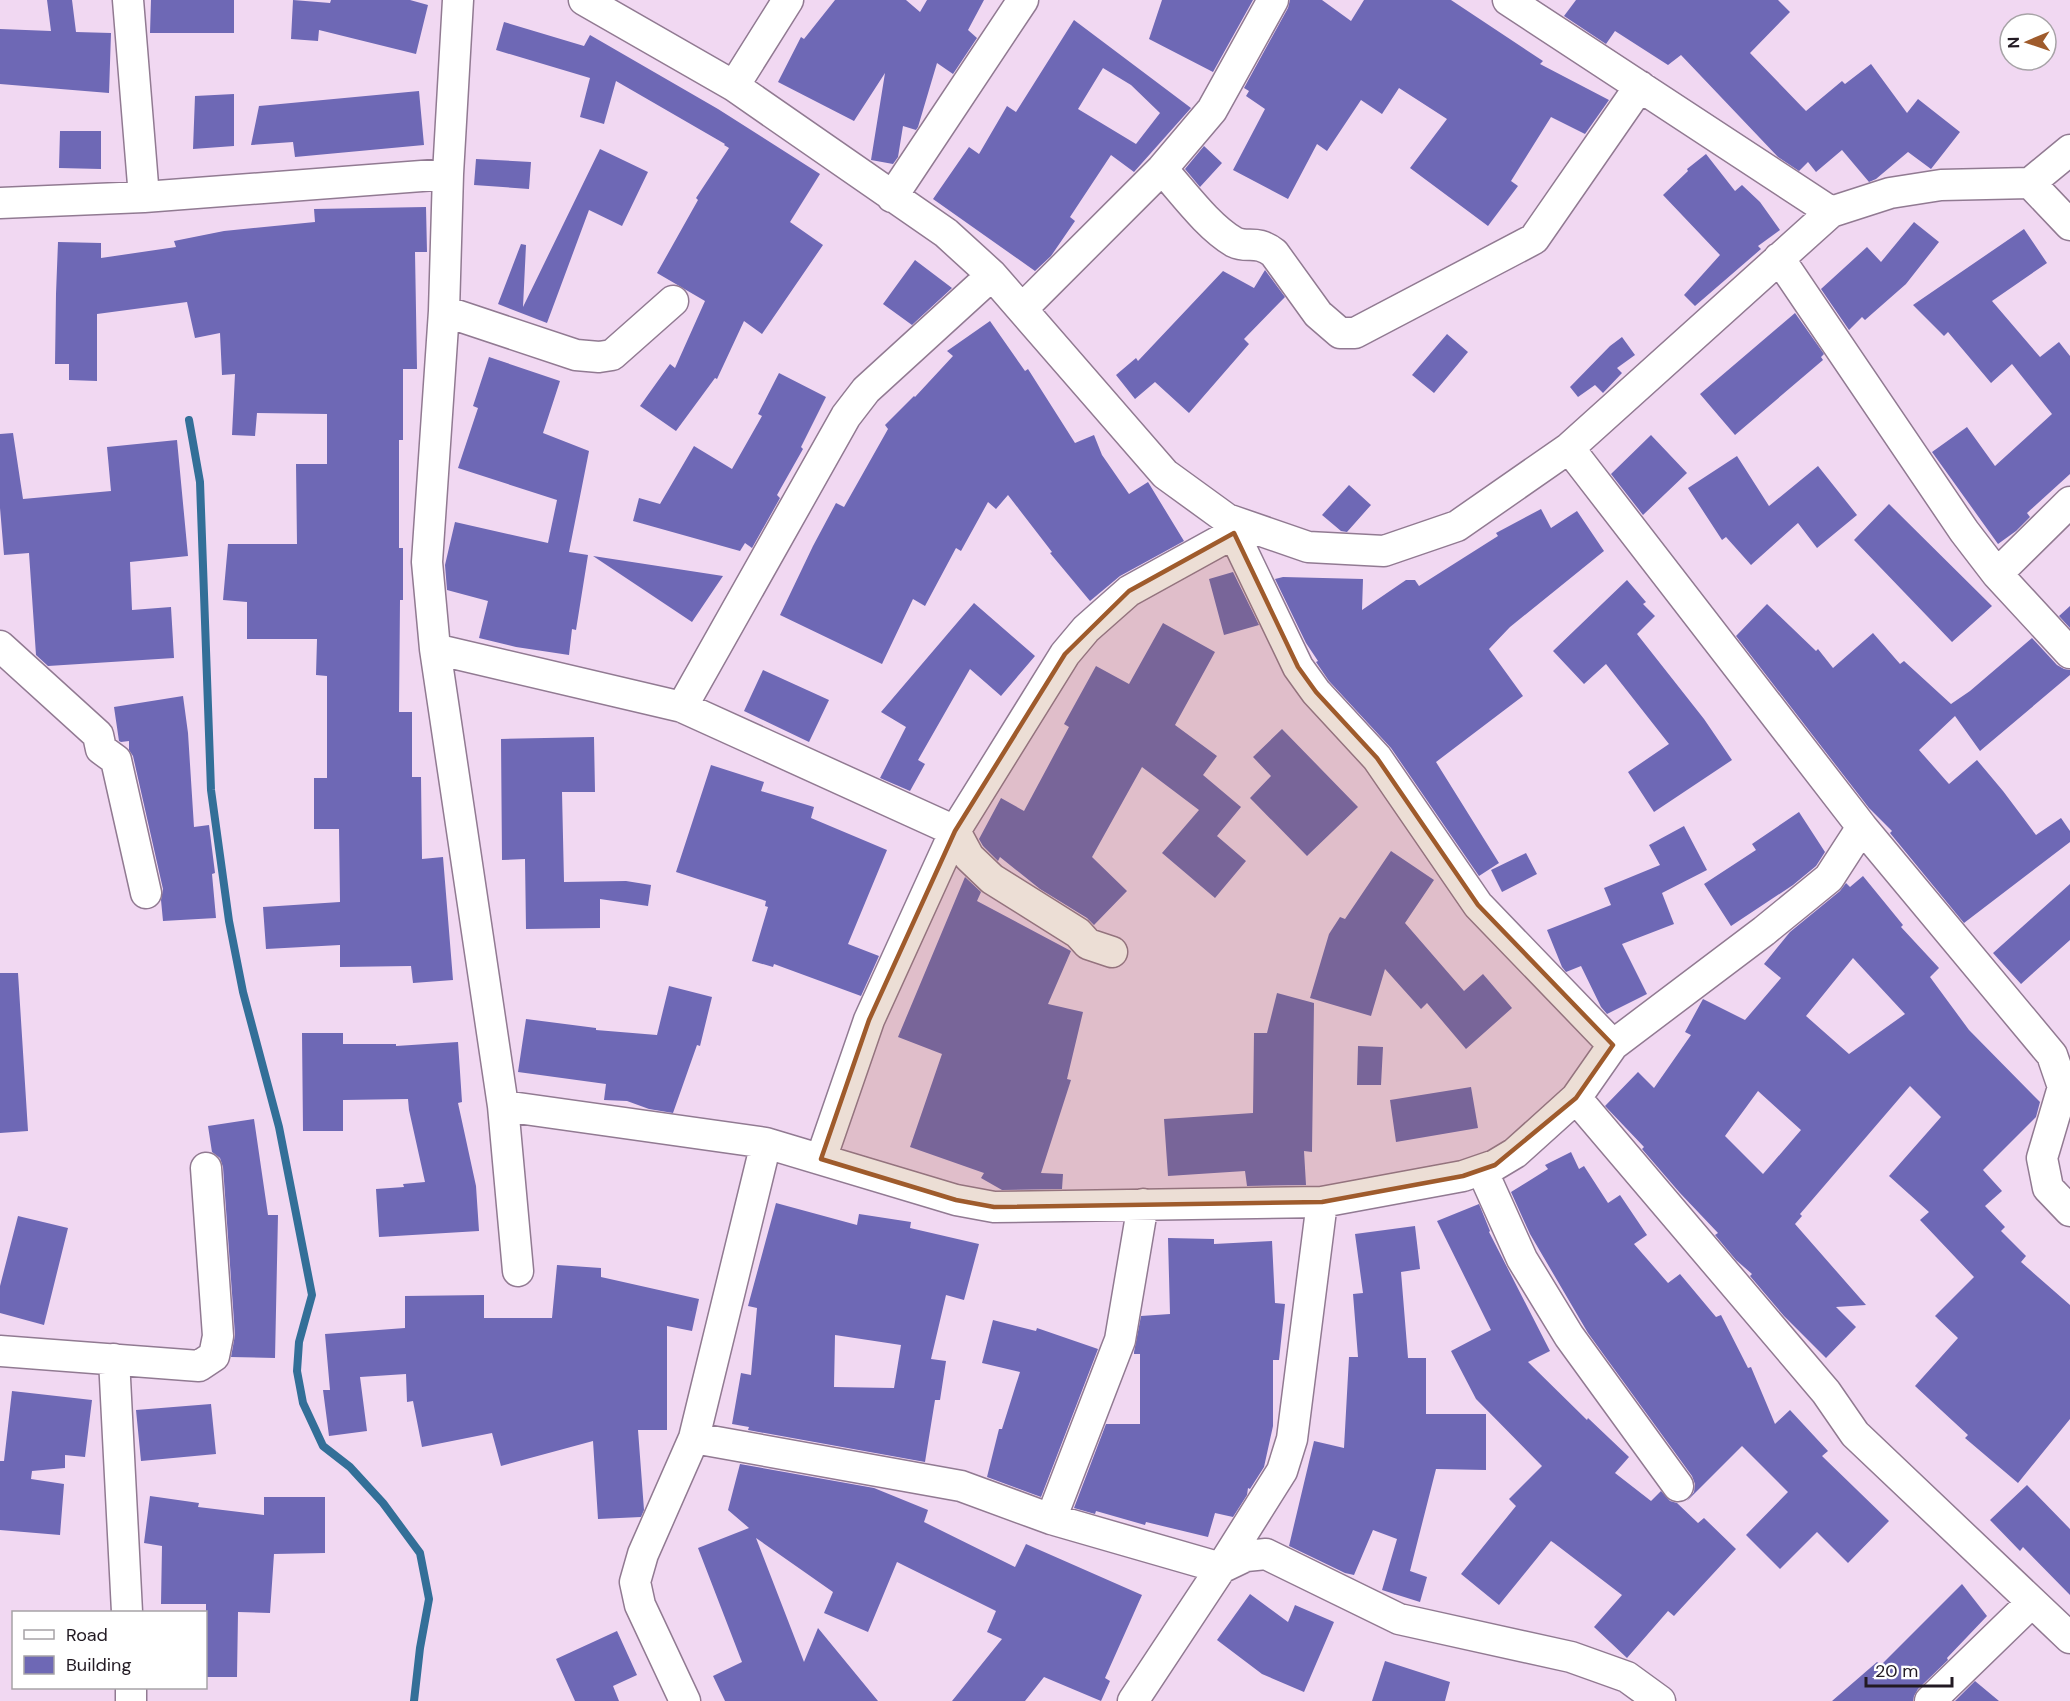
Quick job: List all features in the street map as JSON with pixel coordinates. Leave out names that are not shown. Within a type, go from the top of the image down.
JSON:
[{"type":"street","points":[[128,0],[144,196]]},
{"type":"street","points":[[458,0],[448,174],[444,311],[427,562],[435,649],[503,1106],[518,1271]]},
{"type":"street","points":[[584,0],[734,86],[946,233],[992,275],[1165,474],[1230,526],[1308,547],[1384,551],[1457,526],[1569,448],[1831,212],[1890,193],[1941,185],[2030,183],[2070,150]]},
{"type":"street","points":[[734,86],[788,0]]},
{"type":"street","points":[[892,197],[1023,0]]},
{"type":"street","points":[[1022,309],[1162,169],[1212,110],[1273,0]]},
{"type":"street","points":[[1508,0],[1831,212]]},
{"type":"street","points":[[1162,169],[1219,232],[1238,244],[1264,245],[1274,253],[1318,314],[1340,333],[1355,333],[1534,239],[1640,86]]},
{"type":"street","points":[[0,203],[144,196],[448,174]]},
{"type":"street","points":[[2030,183],[2070,225]]},
{"type":"street","points":[[1779,258],[1958,521],[1997,574],[2070,653]]},
{"type":"street","points":[[682,707],[846,416],[866,390],[992,275]]},
{"type":"street","points":[[444,311],[576,355],[599,357],[612,355],[673,301]]},
{"type":"street","points":[[1569,448],[1862,827],[2052,1055],[2063,1087],[2042,1158],[2049,1188],[2070,1211]]},
{"type":"street","points":[[1997,574],[2070,502]]},
{"type":"street","points":[[821,1159],[869,1020],[955,831],[1065,654],[1086,629],[1129,591],[1230,526]]},
{"type":"street","points":[[1230,526],[1298,667],[1316,692],[1377,758],[1478,905],[1613,1045]]},
{"type":"street","points":[[0,645],[98,735],[101,749],[116,760],[146,893]]},
{"type":"street","points":[[435,649],[682,707],[955,831],[969,857],[992,879],[1078,933],[1088,944],[1112,952]]},
{"type":"street","points":[[503,1106],[766,1143],[956,1200],[994,1206],[1322,1202],[1463,1176],[1495,1165],[1515,1153],[1576,1098],[1613,1045],[1764,931],[1829,878],[1862,827]]},
{"type":"street","points":[[1576,1098],[1827,1392],[1855,1434],[2070,1638]]},
{"type":"street","points":[[685,1701],[640,1605],[635,1582],[643,1554],[694,1438],[766,1143]]},
{"type":"street","points":[[0,1351],[199,1366],[214,1356],[218,1336],[206,1168]]},
{"type":"street","points":[[1482,1170],[1522,1259],[1569,1336],[1678,1486]]},
{"type":"street","points":[[1133,1701],[1282,1471],[1292,1439],[1322,1202]]},
{"type":"street","points":[[1051,1519],[1120,1340],[1143,1204]]},
{"type":"street","points":[[114,1359],[127,1611]]},
{"type":"street","points":[[694,1438],[961,1486],[1051,1519],[1221,1568],[1246,1556],[1266,1554],[1399,1619],[1571,1657],[1627,1677],[1660,1701]]},
{"type":"street","points":[[1930,1701],[2032,1602]]},
{"type":"highlighted area","points":[[1234,533],[1298,667],[1316,692],[1377,758],[1478,905],[1613,1045],[1576,1098],[1495,1165],[1463,1176],[1322,1202],[994,1207],[956,1200],[821,1159],[869,1020],[955,831],[1065,654],[1129,591]]},
{"type":"building","points":[[47,0],[72,0],[76,32],[111,33],[109,93],[0,84],[0,29],[51,31]]},
{"type":"building","points":[[151,0],[234,0],[234,33],[150,33]]},
{"type":"building","points":[[293,0],[330,3],[331,0],[410,0],[428,5],[416,54],[319,30],[318,41],[291,39]]},
{"type":"building","points":[[835,0],[906,0],[920,12],[927,0],[984,0],[968,30],[977,38],[953,74],[937,63],[918,127],[916,130],[903,126],[898,157],[893,164],[871,160],[885,73],[854,121],[778,82],[801,37],[804,39]]},
{"type":"building","points":[[1162,0],[1253,0],[1213,72],[1149,39]]},
{"type":"building","points":[[1290,0],[1322,0],[1351,21],[1364,0],[1451,0],[1543,61],[1540,64],[1609,100],[1585,134],[1551,117],[1511,181],[1518,186],[1488,226],[1410,168],[1447,119],[1399,88],[1382,114],[1361,100],[1327,151],[1317,144],[1288,199],[1233,170],[1265,109],[1246,96],[1249,91],[1244,88],[1288,8]]},
{"type":"building","points":[[1576,0],[1778,0],[1790,12],[1750,53],[1806,111],[1842,81],[1845,84],[1871,64],[1907,113],[1918,99],[1960,132],[1931,169],[1908,152],[1876,179],[1869,182],[1842,150],[1816,172],[1808,162],[1799,171],[1778,157],[1681,55],[1668,65],[1615,31],[1606,44],[1564,16]]},
{"type":"building","points":[[1074,20],[1191,108],[1134,172],[1111,155],[1070,217],[1075,221],[1051,256],[1035,271],[933,199],[969,147],[979,154],[1007,106],[1016,112]],"holes":[[[1103,68],[1131,85],[1160,113],[1136,144],[1078,109]]]},
{"type":"building","points":[[504,22],[584,46],[590,35],[718,109],[820,174],[790,222],[823,245],[762,334],[744,321],[717,379],[715,378],[676,431],[640,406],[670,364],[675,368],[705,301],[657,273],[698,200],[696,198],[729,148],[616,81],[604,124],[580,117],[590,78],[496,50]]},
{"type":"building","points":[[419,91],[424,145],[295,157],[293,142],[251,145],[259,106]]},
{"type":"building","points":[[234,94],[234,146],[193,149],[195,96]]},
{"type":"building","points":[[60,131],[101,131],[101,169],[59,168]]},
{"type":"building","points":[[1204,146],[1222,163],[1200,187],[1185,169]]},
{"type":"building","points":[[600,149],[648,172],[622,226],[589,210],[547,323],[498,304],[521,244],[526,245],[523,307]]},
{"type":"building","points":[[1706,154],[1735,191],[1742,185],[1760,202],[1780,230],[1758,246],[1761,249],[1695,306],[1684,295],[1720,255],[1663,195],[1688,171],[1687,169]]},
{"type":"building","points":[[476,159],[531,162],[529,189],[474,185]]},
{"type":"building","points":[[426,207],[427,252],[415,252],[417,369],[403,369],[403,440],[399,440],[399,548],[403,548],[403,600],[400,600],[399,712],[412,712],[412,777],[421,777],[422,859],[443,857],[453,980],[413,983],[411,966],[340,967],[340,945],[266,949],[263,907],[340,902],[339,829],[314,829],[314,778],[327,778],[327,676],[316,675],[317,639],[247,639],[247,602],[223,600],[228,544],[297,544],[296,464],[327,464],[327,414],[257,413],[255,436],[232,435],[235,374],[222,375],[220,333],[195,338],[187,302],[97,314],[97,381],[69,380],[69,364],[55,364],[56,294],[58,242],[101,243],[101,258],[176,247],[174,241],[224,231],[315,222],[314,209]]},
{"type":"building","points":[[1914,222],[1939,242],[1906,284],[1865,320],[1862,317],[1849,330],[1821,289],[1867,247],[1881,262]]},
{"type":"building","points":[[2024,229],[2047,263],[1992,301],[2040,357],[2059,342],[2070,356],[2070,474],[2027,513],[2030,517],[2016,531],[1998,544],[1932,452],[1967,427],[1995,466],[2052,414],[2012,364],[1991,383],[1948,332],[1944,336],[1913,305]]},
{"type":"building","points":[[915,260],[952,288],[912,325],[883,304]]},
{"type":"building","points":[[1265,270],[1285,297],[1244,339],[1249,344],[1189,413],[1155,382],[1135,399],[1116,375],[1136,358],[1138,361],[1223,271],[1254,288]]},
{"type":"building","points":[[1795,313],[1824,354],[1821,357],[1823,360],[1735,435],[1700,394]]},
{"type":"building","points":[[990,321],[1025,371],[1028,369],[1075,443],[1094,435],[1102,455],[1129,494],[1148,482],[1184,541],[1120,576],[1090,601],[1050,553],[1052,552],[1008,495],[996,509],[988,502],[961,551],[956,548],[925,606],[913,599],[882,664],[780,615],[836,503],[844,507],[888,429],[885,425],[953,356],[947,351]]},
{"type":"building","points":[[1447,334],[1468,352],[1434,393],[1412,375]]},
{"type":"building","points":[[1622,337],[1635,355],[1617,368],[1622,373],[1603,393],[1595,385],[1578,397],[1570,387],[1610,346]]},
{"type":"building","points":[[489,357],[560,381],[543,433],[589,451],[569,552],[588,555],[576,630],[572,629],[569,655],[516,647],[479,638],[488,601],[447,590],[445,565],[455,522],[548,543],[557,500],[458,468],[478,408],[473,406]]},
{"type":"building","points":[[779,373],[826,397],[801,447],[803,449],[777,495],[780,498],[752,548],[745,543],[740,551],[633,521],[639,498],[660,504],[694,446],[732,469],[762,416],[758,414]]},
{"type":"building","points":[[13,433],[23,499],[111,491],[107,447],[177,440],[188,556],[130,562],[132,610],[171,607],[174,658],[48,666],[36,655],[29,553],[4,555],[0,508],[0,434]]},
{"type":"building","points":[[1651,435],[1687,473],[1643,515],[1611,474]]},
{"type":"building","points":[[1737,456],[1769,506],[1818,466],[1857,515],[1817,548],[1798,523],[1751,565],[1726,537],[1722,540],[1688,488]]},
{"type":"building","points":[[1349,485],[1371,505],[1347,532],[1341,531],[1322,515]]},
{"type":"building","points":[[1889,504],[1992,606],[1952,642],[1854,540]]},
{"type":"building","points":[[1541,509],[1551,528],[1577,511],[1604,551],[1510,627],[1489,649],[1523,696],[1436,762],[1499,863],[1479,876],[1391,748],[1329,681],[1316,662],[1318,661],[1306,643],[1275,579],[1283,577],[1363,579],[1362,610],[1406,580],[1415,580],[1419,586],[1498,536],[1496,533]]},
{"type":"building","points":[[593,556],[723,576],[692,622]]},
{"type":"building","points":[[1233,572],[1259,625],[1224,635],[1209,579]]},
{"type":"building","points":[[1627,580],[1646,602],[1643,604],[1655,616],[1637,634],[1704,719],[1732,760],[1654,812],[1628,772],[1669,744],[1606,664],[1584,684],[1553,651]]},
{"type":"building","points":[[974,603],[1035,656],[1001,696],[970,669],[918,760],[925,764],[910,791],[880,778],[906,727],[881,712]]},
{"type":"building","points":[[1767,604],[1816,651],[1818,649],[1833,668],[1873,633],[1900,664],[1904,661],[1951,704],[1970,691],[2032,638],[2057,665],[2070,670],[2070,675],[1980,751],[1955,716],[1919,750],[1949,784],[1977,760],[2036,835],[2061,818],[2070,831],[2070,842],[1964,923],[1890,833],[1892,831],[1869,808],[1736,636]]},
{"type":"building","points":[[2070,606],[2070,628],[2059,616]]},
{"type":"building","points":[[1163,623],[1215,652],[1175,725],[1217,756],[1203,775],[1241,807],[1217,836],[1246,861],[1215,898],[1162,853],[1199,810],[1142,767],[1092,857],[1127,891],[1094,925],[1087,918],[1040,889],[1000,857],[998,861],[979,839],[1001,798],[1024,811],[1069,727],[1064,724],[1096,666],[1129,684]]},
{"type":"building","points":[[763,670],[829,700],[809,742],[744,711]]},
{"type":"building","points":[[183,696],[188,733],[194,827],[209,825],[215,873],[212,874],[216,918],[163,921],[161,900],[163,889],[133,756],[129,750],[129,741],[119,741],[114,707]]},
{"type":"building","points":[[1282,729],[1358,807],[1307,856],[1250,798],[1271,776],[1253,757]]},
{"type":"building","points":[[594,737],[595,792],[562,792],[564,882],[626,881],[651,885],[648,906],[600,899],[600,928],[526,929],[525,859],[502,860],[501,739]]},
{"type":"building","points":[[711,765],[764,782],[761,791],[814,807],[811,818],[887,850],[848,944],[879,956],[861,996],[774,964],[773,967],[752,961],[768,907],[765,906],[766,901],[676,872]]},
{"type":"building","points":[[1799,812],[1825,852],[1816,866],[1793,885],[1731,926],[1704,884],[1756,850],[1752,844]]},
{"type":"building","points":[[1684,826],[1707,870],[1662,893],[1674,924],[1622,944],[1647,994],[1607,1014],[1601,1007],[1581,966],[1566,972],[1562,967],[1547,930],[1611,905],[1604,888],[1660,865],[1649,845]]},
{"type":"building","points":[[1391,851],[1434,880],[1405,923],[1464,991],[1483,974],[1512,1008],[1466,1049],[1427,1003],[1421,1009],[1385,969],[1371,1016],[1310,998],[1329,934],[1340,917],[1345,919]]},
{"type":"building","points":[[1526,853],[1537,874],[1502,892],[1491,870]]},
{"type":"building","points":[[1863,876],[1903,925],[1901,927],[1939,968],[1930,977],[1969,1030],[2040,1102],[2036,1117],[1983,1170],[2002,1191],[1985,1206],[2005,1227],[2001,1231],[2026,1256],[2021,1262],[2070,1305],[2070,1419],[2018,1483],[1965,1438],[1968,1435],[1915,1386],[1958,1338],[1935,1316],[1974,1277],[1920,1220],[1929,1212],[1889,1176],[1941,1117],[1910,1086],[1800,1214],[1802,1216],[1795,1224],[1866,1305],[1836,1307],[1856,1327],[1826,1358],[1784,1316],[1750,1276],[1752,1274],[1736,1260],[1715,1235],[1718,1233],[1642,1149],[1644,1147],[1605,1106],[1638,1072],[1654,1088],[1691,1035],[1685,1032],[1703,999],[1745,1020],[1781,978],[1764,964],[1790,932],[1840,891],[1846,883],[1850,887]],"holes":[[[1853,958],[1905,1014],[1849,1054],[1806,1016]],[[1758,1091],[1801,1130],[1763,1174],[1725,1136]]]},
{"type":"building","points":[[965,877],[981,892],[977,901],[1071,951],[1048,1004],[1083,1012],[1067,1079],[1071,1080],[1041,1173],[1063,1174],[1062,1189],[1002,1190],[981,1178],[984,1173],[910,1147],[942,1054],[898,1037]]},
{"type":"building","points":[[2070,884],[2070,940],[2021,984],[1993,953]]},
{"type":"building","points":[[0,973],[18,973],[28,1131],[0,1133]]},
{"type":"building","points":[[669,986],[712,997],[700,1046],[697,1045],[673,1113],[649,1109],[627,1101],[604,1100],[606,1084],[518,1072],[526,1019],[596,1028],[596,1030],[657,1035]]},
{"type":"building","points":[[1277,993],[1314,1003],[1312,1152],[1304,1151],[1306,1185],[1247,1186],[1245,1171],[1168,1176],[1164,1119],[1253,1113],[1254,1033],[1267,1033]]},
{"type":"building","points":[[302,1033],[343,1033],[343,1044],[396,1044],[396,1046],[458,1042],[462,1102],[458,1103],[476,1186],[479,1231],[379,1237],[376,1189],[404,1187],[403,1184],[425,1182],[408,1099],[343,1100],[343,1131],[303,1131]]},
{"type":"building","points":[[1358,1046],[1383,1047],[1381,1085],[1357,1085]]},
{"type":"building","points":[[1471,1087],[1478,1128],[1396,1142],[1390,1100]]},
{"type":"building","points":[[254,1119],[268,1215],[278,1215],[275,1358],[231,1357],[235,1335],[223,1167],[220,1158],[212,1152],[208,1126]]},
{"type":"building","points":[[1571,1152],[1579,1169],[1584,1166],[1608,1203],[1620,1195],[1647,1235],[1634,1244],[1668,1283],[1680,1274],[1716,1317],[1721,1315],[1748,1368],[1751,1367],[1775,1424],[1790,1410],[1828,1451],[1822,1456],[1889,1521],[1848,1563],[1817,1532],[1780,1569],[1746,1535],[1788,1492],[1742,1446],[1687,1501],[1694,1492],[1695,1484],[1692,1476],[1588,1333],[1530,1234],[1511,1192],[1548,1169],[1545,1165]]},
{"type":"building","points":[[776,1203],[857,1225],[859,1214],[911,1222],[910,1228],[979,1244],[964,1300],[946,1295],[931,1359],[946,1361],[940,1400],[935,1400],[925,1462],[748,1430],[749,1427],[732,1424],[741,1373],[751,1375],[757,1308],[748,1306]],"holes":[[[835,1335],[901,1345],[894,1388],[834,1387]]]},
{"type":"building","points":[[1479,1204],[1489,1232],[1550,1351],[1528,1362],[1587,1420],[1588,1418],[1629,1457],[1615,1473],[1651,1501],[1661,1491],[1698,1523],[1704,1518],[1736,1549],[1674,1616],[1668,1611],[1627,1658],[1594,1627],[1622,1595],[1551,1541],[1499,1605],[1461,1574],[1516,1506],[1509,1499],[1542,1466],[1476,1399],[1451,1351],[1491,1330],[1437,1221]]},
{"type":"building","points":[[18,1216],[68,1228],[44,1325],[0,1313],[0,1286]]},
{"type":"building","points":[[1415,1226],[1420,1269],[1401,1272],[1408,1358],[1426,1358],[1426,1414],[1486,1414],[1486,1470],[1436,1469],[1410,1571],[1427,1577],[1420,1602],[1382,1590],[1397,1539],[1373,1530],[1354,1575],[1345,1573],[1289,1546],[1314,1441],[1344,1448],[1349,1357],[1358,1357],[1353,1294],[1363,1293],[1355,1234]]},
{"type":"building","points":[[1168,1238],[1214,1239],[1214,1244],[1272,1241],[1275,1303],[1285,1304],[1279,1360],[1273,1360],[1273,1426],[1264,1467],[1250,1489],[1248,1488],[1247,1495],[1233,1517],[1215,1513],[1208,1537],[1074,1508],[1106,1424],[1140,1424],[1140,1354],[1134,1354],[1134,1352],[1141,1316],[1170,1314]]},
{"type":"building","points":[[557,1265],[601,1268],[601,1277],[699,1299],[692,1331],[667,1326],[667,1430],[638,1430],[644,1510],[641,1517],[598,1519],[593,1441],[501,1466],[492,1433],[422,1447],[413,1401],[407,1402],[406,1374],[360,1377],[367,1431],[329,1436],[323,1390],[330,1390],[325,1334],[405,1328],[405,1296],[484,1295],[484,1318],[552,1318]]},
{"type":"building","points":[[993,1320],[1036,1331],[1037,1328],[1098,1349],[1041,1497],[987,1477],[999,1429],[1002,1429],[1020,1372],[982,1363]]},
{"type":"building","points":[[12,1391],[92,1400],[85,1457],[65,1455],[65,1468],[32,1471],[31,1479],[64,1484],[60,1535],[0,1530],[0,1461],[4,1461]]},
{"type":"building","points":[[211,1404],[216,1454],[141,1461],[136,1410]]},
{"type":"building","points":[[740,1464],[874,1488],[928,1510],[924,1522],[1015,1567],[1026,1544],[1142,1595],[1105,1678],[1110,1681],[1101,1701],[1044,1677],[1025,1701],[952,1701],[1002,1639],[987,1632],[996,1611],[897,1562],[868,1632],[824,1613],[833,1592],[756,1538],[804,1662],[818,1628],[878,1701],[725,1701],[713,1676],[742,1662],[698,1548],[749,1528],[728,1510]]},
{"type":"building","points":[[2027,1485],[2070,1529],[2070,1595],[2023,1547],[2020,1551],[1990,1520]]},
{"type":"building","points":[[150,1496],[199,1503],[198,1507],[264,1515],[264,1497],[325,1497],[325,1553],[274,1554],[270,1613],[238,1612],[237,1677],[207,1677],[206,1604],[161,1604],[162,1546],[144,1543]]},
{"type":"building","points":[[1962,1584],[1987,1616],[1947,1658],[1948,1660],[1918,1689],[1913,1701],[1832,1701],[1877,1662],[1881,1665]]},
{"type":"building","points":[[1250,1594],[1288,1622],[1295,1605],[1334,1622],[1304,1692],[1262,1674],[1217,1640]]},
{"type":"building","points":[[617,1631],[637,1675],[613,1686],[619,1701],[575,1701],[556,1659]]},
{"type":"building","points":[[1385,1661],[1450,1682],[1445,1701],[1372,1701]]},
{"type":"building","points":[[1975,1681],[1999,1701],[1955,1701]]},
{"type":"waterway","points":[[189,420],[200,482],[211,790],[229,921],[243,992],[279,1127],[312,1295],[299,1342],[297,1371],[303,1403],[323,1446],[350,1467],[383,1503],[420,1553],[429,1599],[414,1701]]}]
